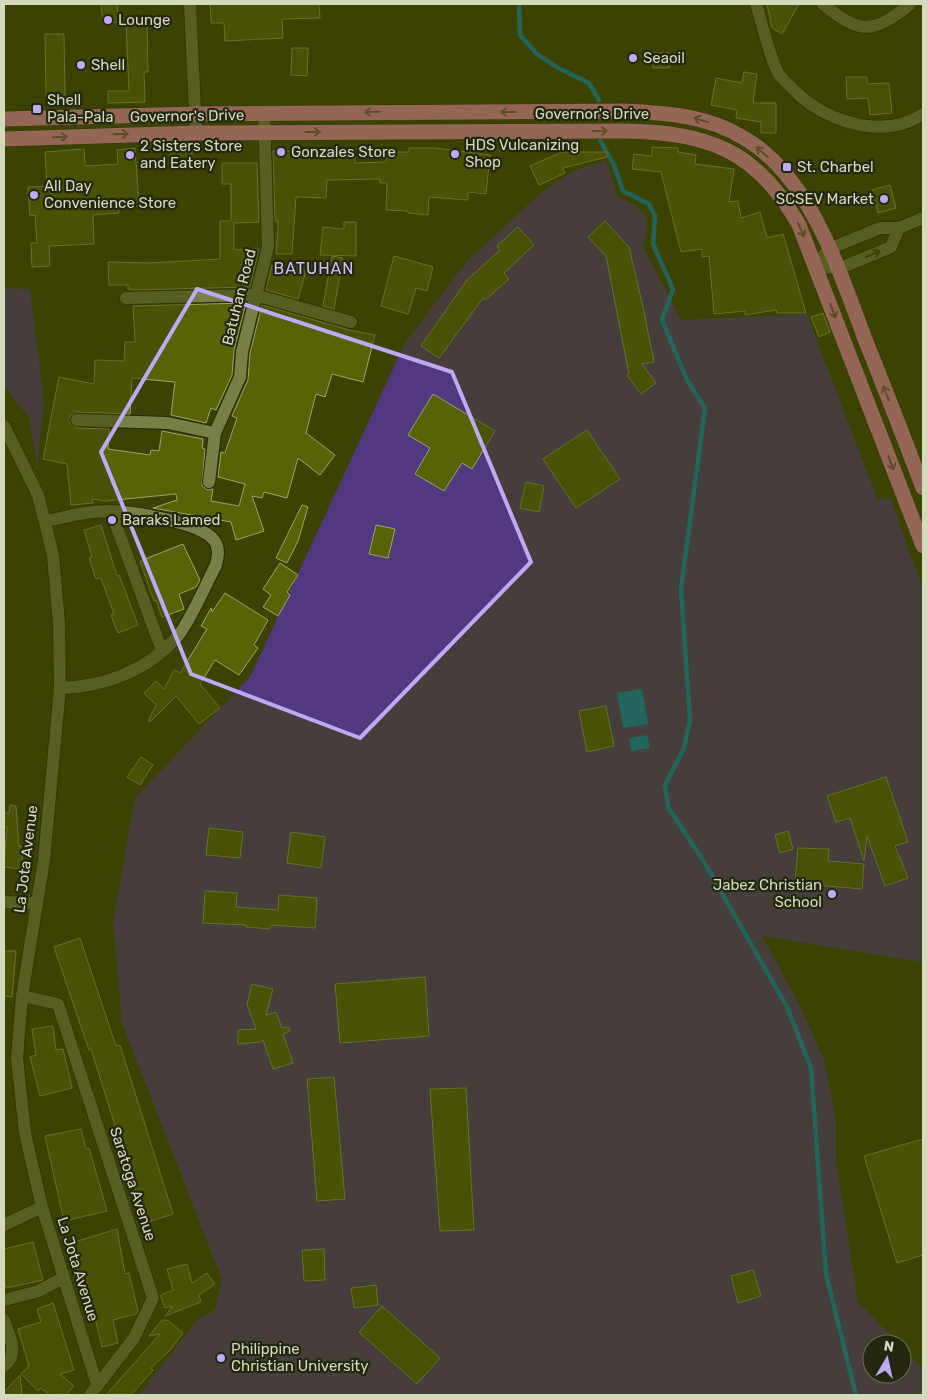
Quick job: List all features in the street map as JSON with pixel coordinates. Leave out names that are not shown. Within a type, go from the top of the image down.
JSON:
[{"type":"highway","name":"Governor's Drive","points":[[4,118],[195,114],[624,111],[667,113],[696,118],[722,126],[746,138],[764,154],[793,185],[815,217],[838,269],[923,488]]},
{"type":"highway","name":"Governor's Drive","points":[[4,139],[264,132],[624,131],[665,132],[692,136],[714,144],[736,155],[755,169],[780,195],[798,225],[816,265],[923,546]]},
{"type":"street","points":[[190,4],[196,133]]},
{"type":"street","points":[[756,4],[779,74],[797,94],[820,110],[852,124],[884,126],[914,120],[923,114]]},
{"type":"street","points":[[823,4],[844,21],[864,27],[885,23],[910,4]]},
{"type":"street","name":"Batuhan Road","points":[[208,482],[215,433],[240,377],[242,352],[268,247],[264,114]]},
{"type":"street","points":[[899,228],[891,246],[838,269],[816,265],[829,249],[880,228],[899,228],[923,218]]},
{"type":"street","points":[[126,298],[255,296],[352,322]]},
{"type":"street","points":[[77,420],[168,423],[215,433]]},
{"type":"street","name":"La Jota Avenue","points":[[4,426],[38,495],[54,555],[57,586],[60,688],[44,860],[22,996],[17,1058],[25,1133],[42,1207],[64,1277],[93,1390]]},
{"type":"street","points":[[111,511],[162,651]]},
{"type":"street","points":[[46,521],[83,513],[111,511],[162,519],[194,527],[209,534],[218,546],[219,553],[216,565],[178,636],[162,651],[141,667],[114,679],[86,687],[60,688]]},
{"type":"street","points":[[4,902],[37,903]]},
{"type":"street","name":"Saratoga Avenue","points":[[22,996],[58,1004],[153,1298],[134,1338],[93,1390]]},
{"type":"street","points":[[4,1225],[42,1207]]},
{"type":"street","points":[[4,1300],[39,1291],[64,1277]]},
{"type":"street","points":[[4,1320],[13,1348],[9,1362],[4,1366]]},
{"type":"highlighted area","points":[[197,289],[452,372],[531,562],[360,738],[191,674],[101,452]]},
{"type":"shaded area","points":[[606,160],[617,196],[633,204],[646,215],[647,231],[643,247],[681,320],[807,314],[878,501],[890,497],[923,589],[923,962],[762,936],[799,1004],[824,1060],[836,1119],[836,1161],[858,1302],[889,1334],[862,1334],[862,1384],[912,1384],[912,1357],[923,1369],[923,1395],[139,1395],[197,1320],[215,1310],[222,1280],[122,1023],[113,921],[135,798],[250,677],[405,343],[467,261],[543,191],[573,171]]},
{"type":"shaded area","points":[[4,288],[30,289],[44,401],[37,465],[29,418],[4,386]]},
{"type":"water","points":[[642,689],[648,724],[623,728],[617,693]]},
{"type":"water","points":[[647,735],[650,748],[631,751],[629,738]]},
{"type":"building","points":[[101,4],[117,4],[119,22],[103,23]]},
{"type":"building","points":[[210,4],[319,4],[320,18],[282,19],[283,38],[225,41],[224,23],[211,23]]},
{"type":"building","points":[[767,4],[799,4],[782,34],[772,28]]},
{"type":"building","points":[[147,22],[148,72],[144,72],[145,102],[108,103],[108,91],[129,91],[126,23]]},
{"type":"building","points":[[45,34],[64,34],[65,97],[46,97]]},
{"type":"building","points":[[292,48],[308,48],[307,76],[291,75]]},
{"type":"building","points":[[653,53],[669,53],[669,68],[653,68]]},
{"type":"building","points":[[744,72],[757,74],[753,103],[776,103],[776,133],[761,133],[761,122],[736,118],[737,110],[711,105],[716,78],[742,83]]},
{"type":"building","points":[[846,77],[867,77],[867,84],[889,83],[892,113],[870,115],[868,98],[847,99]]},
{"type":"building","points":[[170,146],[192,146],[192,163],[170,163]]},
{"type":"building","points":[[652,147],[678,148],[678,152],[696,155],[695,164],[734,169],[729,202],[738,201],[741,218],[760,212],[767,238],[783,234],[806,313],[777,313],[776,310],[745,315],[745,311],[714,314],[709,256],[702,257],[702,249],[681,252],[661,172],[632,169],[634,154],[652,156]]},
{"type":"building","points":[[135,148],[139,206],[118,208],[119,213],[93,215],[94,244],[49,246],[50,266],[32,267],[31,243],[37,243],[35,215],[30,216],[28,187],[47,186],[45,152],[84,149],[85,165],[88,166],[118,164],[117,150]]},
{"type":"building","points":[[293,148],[355,150],[355,163],[386,162],[387,152],[409,152],[409,148],[435,148],[490,155],[486,194],[468,192],[468,200],[429,197],[428,215],[408,213],[408,211],[386,210],[387,183],[380,183],[380,179],[327,180],[326,198],[296,197],[292,254],[276,254],[278,221],[275,221],[273,151],[293,151]]},
{"type":"building","points":[[562,152],[607,152],[607,157],[563,168],[565,173],[539,185],[530,166]]},
{"type":"building","points":[[222,163],[257,163],[259,222],[234,223],[234,250],[259,249],[250,287],[133,290],[128,289],[128,285],[109,285],[108,262],[150,263],[220,259],[220,221],[231,221],[231,184],[222,184]]},
{"type":"building","name":"SCSEV Market","points":[[890,185],[896,208],[878,213],[872,190]]},
{"type":"building","points":[[605,221],[629,247],[643,307],[654,362],[642,364],[656,383],[641,394],[627,375],[629,374],[606,256],[588,237]]},
{"type":"building","points":[[344,222],[356,222],[356,256],[320,255],[323,227],[344,229]]},
{"type":"building","points":[[518,227],[534,245],[504,273],[509,279],[485,300],[483,298],[439,358],[421,346],[467,280],[500,250],[497,246]]},
{"type":"building","points":[[332,256],[343,258],[334,309],[323,306]]},
{"type":"building","points":[[394,256],[433,267],[427,291],[416,288],[408,314],[381,306]]},
{"type":"building","points":[[272,265],[306,271],[298,299],[266,290]]},
{"type":"building","points":[[246,303],[234,350],[232,375],[216,410],[211,408],[206,423],[171,415],[175,382],[132,378],[130,414],[77,412],[70,416],[70,423],[77,428],[109,429],[108,449],[150,455],[151,450],[159,451],[162,431],[203,439],[202,448],[205,449],[202,486],[208,490],[213,489],[211,501],[239,506],[245,484],[218,477],[221,452],[225,453],[237,418],[232,416],[248,380],[250,353],[262,305],[349,330],[375,335],[363,382],[332,374],[325,397],[316,394],[306,433],[335,455],[320,475],[298,458],[287,498],[264,492],[262,498],[252,496],[264,531],[236,540],[231,522],[153,508],[177,500],[176,494],[105,501],[92,499],[93,503],[71,505],[67,464],[43,459],[59,377],[94,384],[95,360],[124,361],[125,342],[135,342],[133,306]]},
{"type":"building","points":[[823,313],[830,332],[819,337],[811,317]]},
{"type":"building","points":[[433,394],[495,431],[472,469],[462,463],[444,491],[415,474],[430,448],[408,435]]},
{"type":"building","points":[[587,430],[620,479],[576,508],[543,459]]},
{"type":"building","points":[[526,482],[544,486],[539,512],[520,508]]},
{"type":"building","points":[[302,505],[308,507],[298,541],[287,563],[276,558]]},
{"type":"building","points":[[101,525],[117,576],[119,575],[138,625],[118,633],[111,615],[114,614],[101,578],[96,579],[89,558],[92,557],[84,530]]},
{"type":"building","points":[[376,525],[395,529],[388,558],[369,554]]},
{"type":"building","points":[[183,544],[200,580],[196,587],[179,594],[184,609],[162,617],[156,600],[154,601],[140,561]]},
{"type":"building","points":[[280,563],[298,575],[287,592],[290,595],[278,616],[263,607],[271,595],[263,589]]},
{"type":"building","points":[[225,593],[268,620],[254,645],[258,648],[239,675],[215,660],[200,684],[220,708],[199,724],[176,696],[150,722],[148,721],[156,705],[144,693],[156,681],[164,689],[174,670],[180,673],[207,629],[201,626],[211,608],[212,612]]},
{"type":"building","points":[[606,706],[614,746],[587,752],[579,711]]},
{"type":"building","points":[[141,757],[153,765],[140,785],[127,777]]},
{"type":"building","points":[[886,777],[908,842],[895,846],[908,878],[885,886],[867,836],[864,861],[850,818],[836,822],[827,796]]},
{"type":"building","points":[[10,805],[16,806],[19,846],[24,847],[21,869],[4,867],[7,827],[4,827],[4,813],[9,813]]},
{"type":"building","points":[[209,828],[243,832],[240,858],[206,855]]},
{"type":"building","points":[[788,831],[793,849],[780,853],[775,835]]},
{"type":"building","points":[[291,832],[325,837],[321,868],[287,863]]},
{"type":"building","points":[[798,848],[829,849],[828,861],[864,864],[862,889],[795,883]]},
{"type":"building","points":[[205,891],[237,893],[236,907],[278,910],[279,895],[317,898],[315,928],[271,925],[270,929],[246,927],[246,925],[203,923]]},
{"type":"building","points":[[80,938],[116,1046],[120,1045],[173,1214],[148,1222],[144,1204],[140,1205],[91,1049],[89,1050],[54,947]]},
{"type":"building","points":[[4,951],[16,951],[12,997],[4,996]]},
{"type":"building","points":[[425,977],[429,1036],[340,1043],[335,984]]},
{"type":"building","points":[[252,984],[273,989],[266,1015],[276,1012],[282,1028],[289,1027],[290,1031],[283,1034],[293,1063],[273,1069],[263,1040],[260,1042],[238,1044],[238,1030],[256,1029],[247,1004]]},
{"type":"building","points":[[53,1026],[56,1050],[63,1049],[72,1088],[40,1096],[30,1057],[36,1055],[32,1029]]},
{"type":"building","points":[[334,1077],[345,1199],[317,1201],[307,1079]]},
{"type":"building","points":[[466,1088],[474,1230],[440,1231],[430,1089]]},
{"type":"building","points":[[81,1129],[86,1149],[89,1148],[107,1211],[64,1221],[45,1136]]},
{"type":"building","points":[[923,1139],[923,1255],[897,1263],[864,1156]]},
{"type":"building","points":[[117,1229],[125,1274],[129,1273],[138,1311],[136,1314],[113,1320],[118,1343],[102,1347],[86,1279],[81,1280],[68,1244]]},
{"type":"building","points":[[33,1242],[43,1280],[6,1288],[4,1279],[4,1249]]},
{"type":"building","points":[[324,1249],[325,1280],[304,1281],[302,1250]]},
{"type":"building","points":[[187,1264],[192,1283],[207,1273],[215,1284],[199,1295],[201,1302],[165,1316],[173,1306],[165,1308],[161,1297],[161,1295],[173,1290],[167,1269]]},
{"type":"building","points":[[753,1270],[761,1296],[738,1303],[731,1276]]},
{"type":"building","points":[[376,1285],[378,1305],[354,1308],[351,1288]]},
{"type":"building","points":[[53,1303],[74,1370],[60,1374],[74,1386],[66,1395],[50,1395],[41,1388],[38,1391],[21,1374],[29,1366],[18,1329],[41,1322],[37,1309]]},
{"type":"building","points":[[382,1306],[440,1358],[417,1384],[359,1332]]},
{"type":"building","points":[[162,1320],[167,1320],[183,1333],[171,1349],[151,1368],[153,1370],[131,1395],[106,1395],[160,1334],[149,1336]]},
{"type":"building","points":[[20,1375],[22,1395],[4,1395],[4,1392]]},
{"type":"waterway","points":[[519,4],[520,35],[537,54],[558,68],[589,83],[599,100]]},
{"type":"waterway","points":[[600,140],[614,165],[623,191],[649,204],[655,216],[653,244],[673,289],[662,320],[687,380],[705,408],[681,589],[690,720],[684,748],[665,785],[668,807],[704,862],[787,1007],[811,1068],[826,1274],[856,1395]]},
{"type":"place","name":"Lounge","points":[[108,20]]},
{"type":"place","name":"Seaoil","points":[[633,58]]},
{"type":"place","name":"Shell","points":[[81,65]]},
{"type":"place","name":"Shell Pala-Pala","points":[[37,109]]},
{"type":"place","name":"Gonzales Store","points":[[281,152]]},
{"type":"place","name":"HDS Vulcanizing Shop","points":[[455,154]]},
{"type":"place","name":"2 Sisters Store and Eatery","points":[[130,155]]},
{"type":"place","name":"St. Charbel","points":[[787,167]]},
{"type":"place","name":"All Day Convenience Store","points":[[34,195]]},
{"type":"place","name":"SCSEV Market","points":[[884,199]]},
{"type":"place","name":"Baraks Lamed","points":[[112,520]]},
{"type":"place","name":"Jabez Christian School","points":[[832,894]]},
{"type":"place","name":"Philippine Christian University","points":[[221,1358]]},
{"type":"district","name":"BATUHAN","points":[[314,268]]}]
